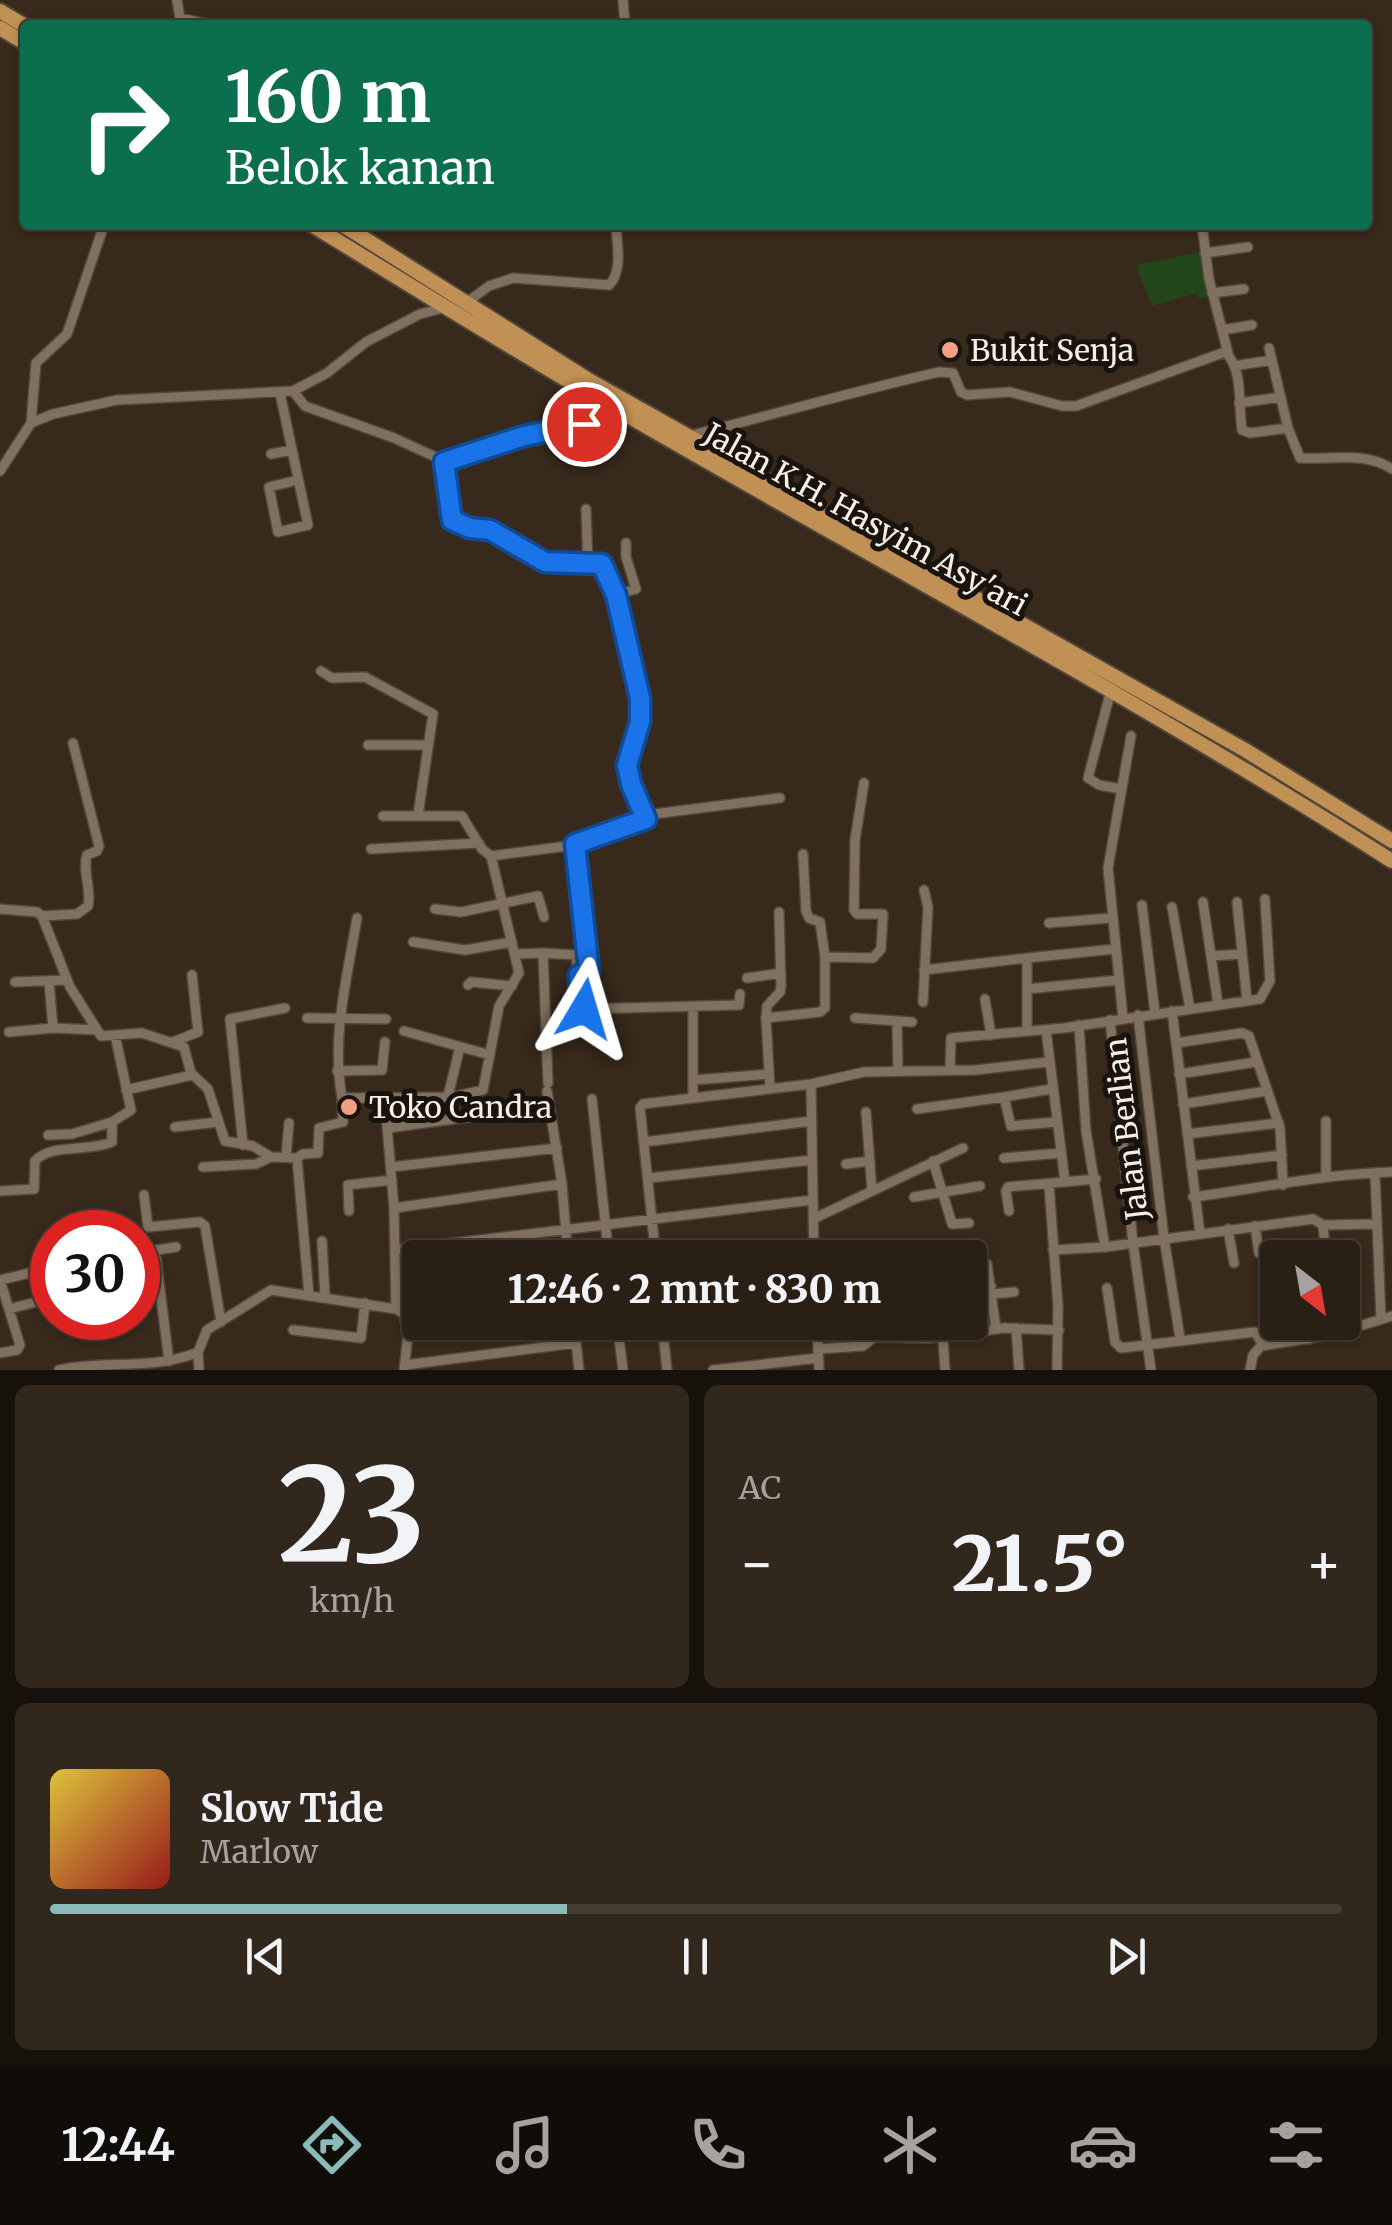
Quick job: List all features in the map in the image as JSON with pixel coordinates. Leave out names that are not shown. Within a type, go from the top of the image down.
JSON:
[{"type":"highway","name":"Jalan K.H. Hasyim Asy'ari","points":[[320,230],[673,442],[1111,689],[1392,862]]},
{"type":"highway","points":[[336,230],[344,235],[350,248]]},
{"type":"highway","name":"Jalan K.H. Hasyim Asy'ari","points":[[351,230],[559,363],[685,437],[1245,750],[1392,841]]},
{"type":"street","points":[[177,0],[180,18],[189,20]]},
{"type":"street","points":[[0,471],[31,424],[36,363],[66,334],[102,230]]},
{"type":"street","points":[[466,303],[489,286],[513,278],[609,286],[618,270],[616,230]]},
{"type":"street","points":[[1203,230],[1212,292],[1234,366],[1244,432],[1288,428]]},
{"type":"street","points":[[1205,253],[1248,247]]},
{"type":"street","points":[[1212,292],[1244,288]]},
{"type":"street","points":[[31,424],[52,414],[101,402],[293,390],[327,373],[366,342],[420,314],[446,308]]},
{"type":"street","points":[[1222,330],[1252,324]]},
{"type":"street","points":[[1269,348],[1288,428],[1302,459],[1349,458],[1379,462],[1392,469]]},
{"type":"street","points":[[685,437],[830,396],[939,372],[953,373],[961,392],[967,395],[1010,392],[1056,405],[1076,406],[1220,353],[1228,354]]},
{"type":"street","points":[[1234,366],[1272,360]]},
{"type":"street","points":[[293,390],[305,406],[394,438],[444,462],[524,436],[602,418]]},
{"type":"street","points":[[280,392],[308,525],[278,532],[268,487],[298,480]]},
{"type":"street","points":[[1239,403],[1280,397]]},
{"type":"street","points":[[271,454],[292,450]]},
{"type":"street","points":[[444,462],[452,520],[470,528],[490,530],[545,562],[602,564],[626,557]]},
{"type":"street","points":[[586,509],[588,564]]},
{"type":"street","points":[[616,595],[636,590],[626,543]]},
{"type":"street","points":[[491,856],[575,844],[644,820],[646,815],[628,773],[641,706],[616,595],[602,564]]},
{"type":"street","points":[[321,671],[332,678],[361,675],[430,711],[434,723],[427,745],[418,815]]},
{"type":"street","points":[[1111,689],[1088,778],[1099,785],[1121,789]]},
{"type":"street","points":[[1123,1018],[1108,868],[1131,736]]},
{"type":"street","points":[[42,916],[77,914],[88,906],[85,857],[99,846],[73,742]]},
{"type":"street","points":[[368,745],[427,745]]},
{"type":"street","points":[[825,957],[872,958],[881,949],[883,914],[857,914],[854,910],[855,840],[864,783]]},
{"type":"street","points":[[646,815],[780,798]]},
{"type":"street","points":[[342,1098],[448,1096],[483,1090],[499,1006],[519,975],[491,856],[462,816],[383,816]]},
{"type":"street","points":[[371,849],[479,843]]},
{"type":"street","points":[[575,844],[589,971],[579,975]]},
{"type":"street","points":[[766,1018],[825,1008],[820,922],[809,918],[806,912],[803,854]]},
{"type":"street","points":[[923,1002],[928,908],[924,890]]},
{"type":"street","points":[[435,909],[461,912],[540,896],[544,917]]},
{"type":"street","points":[[950,1070],[950,1038],[1046,1030],[1262,997],[1270,981],[1265,900]]},
{"type":"street","points":[[1203,902],[1218,1004]]},
{"type":"street","points":[[1237,902],[1247,1001]]},
{"type":"street","points":[[1142,905],[1155,1013]]},
{"type":"street","points":[[1172,907],[1190,1009]]},
{"type":"street","points":[[0,909],[37,912],[42,916],[66,980],[104,1037],[142,1033],[184,1047],[192,1075],[208,1089],[226,1141],[253,1146],[271,1156],[291,1158],[318,1153],[320,1128],[343,1122],[337,1071],[339,1016],[357,918]]},
{"type":"street","points":[[770,1089],[766,1018],[767,1006],[780,992],[779,912]]},
{"type":"street","points":[[1050,923],[1112,918]]},
{"type":"street","points":[[414,942],[465,950],[512,942]]},
{"type":"street","points":[[924,970],[1115,949]]},
{"type":"street","points":[[543,952],[547,1087],[566,1240]]},
{"type":"street","points":[[515,954],[573,953],[584,1009],[740,1005],[740,994]]},
{"type":"street","points":[[1211,956],[1242,954]]},
{"type":"street","points":[[1026,958],[1028,1031]]},
{"type":"street","points":[[746,978],[781,973]]},
{"type":"street","points":[[174,1042],[198,1032],[192,975]]},
{"type":"street","points":[[15,982],[66,980]]},
{"type":"street","points":[[1026,989],[1118,980]]},
{"type":"street","points":[[49,982],[53,1028]]},
{"type":"street","points":[[468,985],[472,982],[512,986]]},
{"type":"street","points":[[985,999],[991,1035]]},
{"type":"street","points":[[693,1007],[693,1096]]},
{"type":"street","points":[[242,1145],[230,1019],[285,1008]]},
{"type":"street","points":[[1172,1012],[1200,1233]]},
{"type":"street","name":"Jalan Berlian","points":[[1138,1015],[1180,1338]]},
{"type":"street","points":[[307,1018],[386,1020]]},
{"type":"street","points":[[854,1018],[912,1022]]},
{"type":"street","points":[[1110,1020],[1132,1243],[1150,1365]]},
{"type":"street","points":[[897,1022],[898,1071]]},
{"type":"street","points":[[1079,1025],[1086,1132],[1106,1246]]},
{"type":"street","points":[[9,1032],[97,1030]]},
{"type":"street","points":[[1046,1030],[1065,1182]]},
{"type":"street","points":[[404,1032],[490,1056]]},
{"type":"street","points":[[1176,1043],[1246,1034],[1279,1122],[1284,1185]]},
{"type":"street","points":[[48,1136],[72,1134],[112,1122],[130,1110],[115,1035]]},
{"type":"street","points":[[337,1071],[382,1070],[384,1042]]},
{"type":"street","points":[[448,1096],[460,1047]]},
{"type":"street","points":[[654,1240],[641,1106],[693,1096],[810,1084],[855,1072],[1048,1062]]},
{"type":"street","points":[[1180,1074],[1256,1062]]},
{"type":"street","points":[[693,1080],[769,1074]]},
{"type":"street","points":[[126,1090],[192,1075]]},
{"type":"street","points":[[810,1084],[814,1240]]},
{"type":"street","points":[[917,1110],[1052,1090]]},
{"type":"street","points":[[1183,1104],[1267,1091]]},
{"type":"street","points":[[1004,1097],[1011,1126],[1056,1122]]},
{"type":"street","points":[[592,1099],[607,1240]]},
{"type":"street","points":[[388,1128],[550,1106]]},
{"type":"street","points":[[866,1112],[872,1192]]},
{"type":"street","points":[[386,1114],[394,1208],[396,1308]]},
{"type":"street","points":[[644,1142],[811,1121]]},
{"type":"street","points":[[0,1190],[34,1188],[35,1161],[42,1154],[112,1142],[112,1122]]},
{"type":"street","points":[[175,1127],[218,1122]]},
{"type":"street","points":[[1187,1134],[1279,1122]]},
{"type":"street","points":[[1326,1122],[1326,1175]]},
{"type":"street","points":[[289,1124],[308,1294]]},
{"type":"street","points":[[391,1167],[557,1148]]},
{"type":"street","points":[[813,1219],[963,1148]]},
{"type":"street","points":[[1004,1158],[1061,1154]]},
{"type":"street","points":[[1191,1166],[1282,1155]]},
{"type":"street","points":[[203,1166],[256,1164],[271,1156]]},
{"type":"street","points":[[649,1178],[812,1160]]},
{"type":"street","points":[[933,1161],[952,1224],[969,1223]]},
{"type":"street","points":[[846,1164],[870,1162]]},
{"type":"street","points":[[1193,1198],[1326,1175],[1392,1172]]},
{"type":"street","points":[[1360,1326],[1389,1317],[1374,1173]]},
{"type":"street","points":[[1008,1211],[1008,1186],[1096,1179]]},
{"type":"street","points":[[350,1211],[348,1185],[392,1180]]},
{"type":"street","points":[[394,1208],[562,1184]]},
{"type":"street","points":[[1049,1185],[1054,1222],[1058,1370]]},
{"type":"street","points":[[914,1197],[980,1186]]},
{"type":"street","points":[[144,1195],[148,1227],[200,1222],[205,1226],[220,1322]]},
{"type":"street","points":[[395,1250],[812,1200]]},
{"type":"street","points":[[1053,1250],[1313,1218],[1324,1225],[1377,1224]]},
{"type":"street","points":[[1324,1225],[1325,1240]]},
{"type":"street","points":[[1255,1226],[1259,1254]]},
{"type":"street","points":[[1228,1229],[1234,1263]]},
{"type":"street","points":[[322,1241],[325,1297]]},
{"type":"street","points":[[160,1249],[176,1247]]},
{"type":"street","points":[[987,1267],[996,1329]]},
{"type":"street","points":[[0,1353],[20,1346],[0,1280],[30,1272]]},
{"type":"street","points":[[160,1284],[169,1361]]},
{"type":"street","points":[[1107,1288],[1116,1344],[1122,1348],[1180,1338],[1255,1332],[1263,1345]]},
{"type":"street","points":[[397,1290],[402,1289]]},
{"type":"street","points":[[987,1289],[1014,1292]]},
{"type":"street","points":[[200,1370],[198,1352],[203,1335],[271,1290],[396,1308],[402,1313]]},
{"type":"street","points":[[293,1330],[361,1338],[365,1303]]},
{"type":"street","points":[[10,1309],[30,1304]]},
{"type":"street","points":[[1016,1328],[1019,1370]]},
{"type":"street","points":[[987,1330],[1059,1330]]},
{"type":"street","points":[[407,1340],[405,1368],[576,1344]]},
{"type":"street","points":[[576,1340],[579,1370]]},
{"type":"street","points":[[619,1340],[623,1370]]},
{"type":"street","points":[[664,1340],[667,1370]]},
{"type":"street","points":[[818,1340],[818,1370]]},
{"type":"street","points":[[713,1370],[863,1346],[870,1340]]},
{"type":"street","points":[[942,1340],[945,1370]]},
{"type":"street","points":[[1250,1370],[1253,1355],[1263,1345],[1301,1340]]},
{"type":"street","points":[[59,1370],[169,1361],[198,1352]]},
{"type":"green space","points":[[1200,252],[1210,296],[1199,299],[1197,293],[1152,306],[1136,265]]},
{"type":"place","name":"Bukit Senja","points":[[950,350]]},
{"type":"place","name":"Toko Candra","points":[[349,1107]]},
{"type":"route","points":[[584,424],[524,436],[444,462],[449,514],[456,524],[490,530],[545,562],[602,564],[616,595],[628,640],[641,706],[627,765],[646,819],[575,844],[589,971],[579,975],[580,1004],[584,1009]]}]
